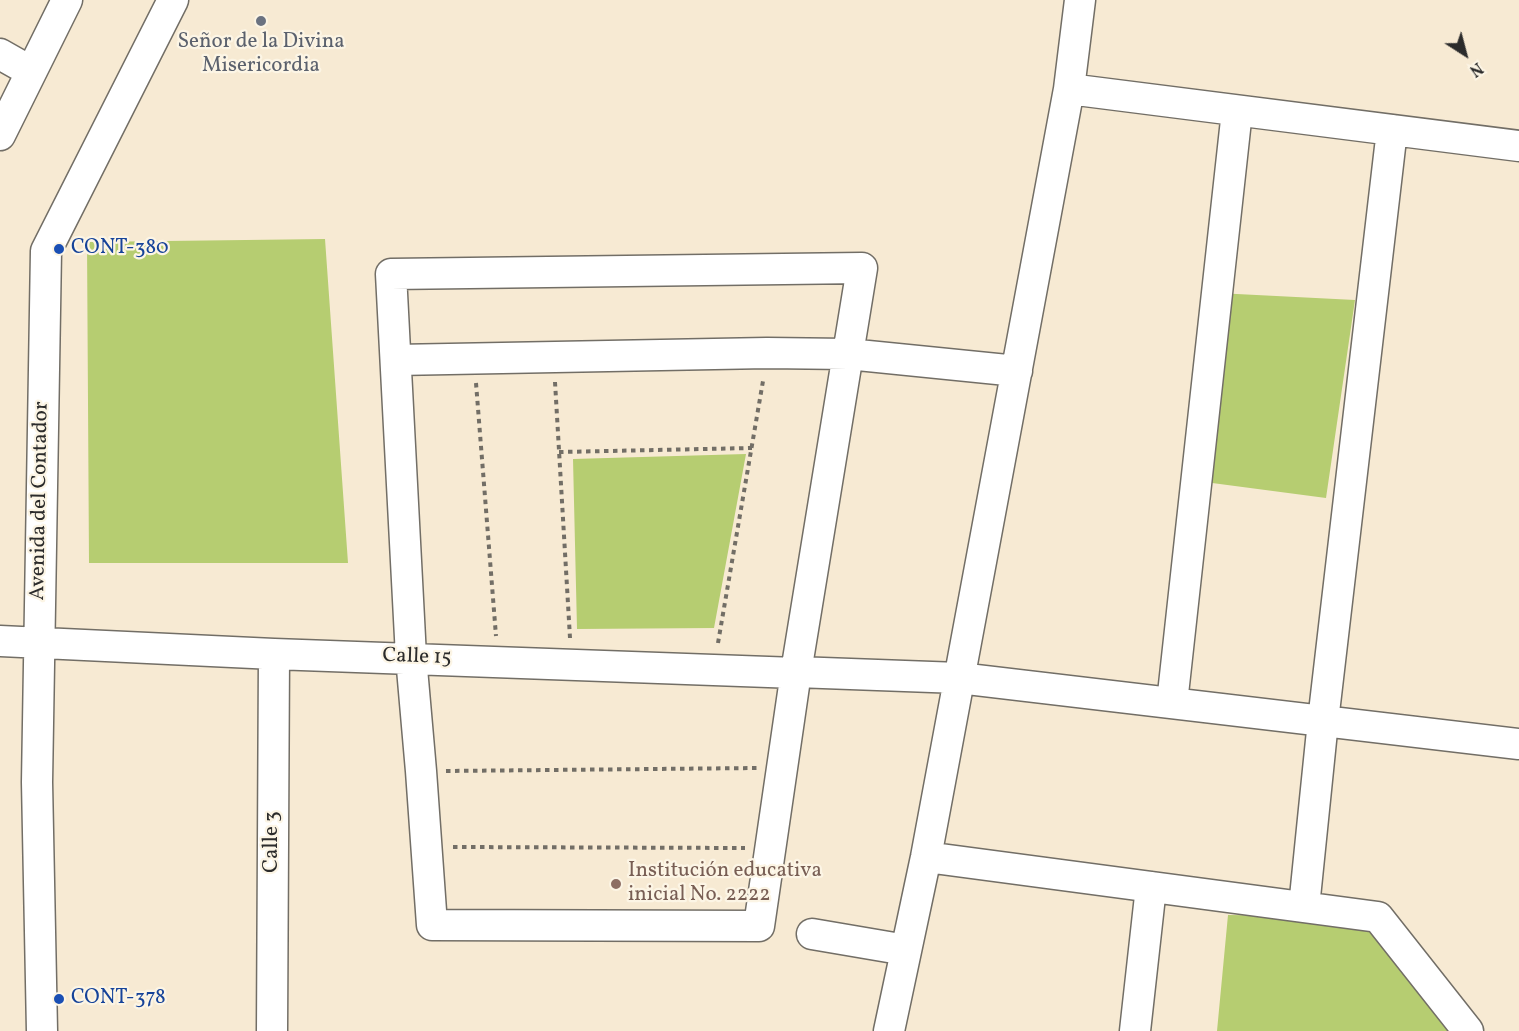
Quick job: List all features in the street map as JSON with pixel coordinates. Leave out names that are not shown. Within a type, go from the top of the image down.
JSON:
[{"type":"street","points":[[0,135],[67,0]]},
{"type":"street","name":"Avenida del Contador","points":[[42,1031],[37,782],[46,251],[172,0]]},
{"type":"street","points":[[890,1031],[926,857],[1069,89],[1080,0]]},
{"type":"street","points":[[0,54],[30,71]]},
{"type":"street","points":[[1069,89],[1519,146]]},
{"type":"street","points":[[1172,703],[1237,111]]},
{"type":"street","points":[[1304,907],[1323,721],[1392,130]]},
{"type":"street","points":[[862,268],[848,354],[796,672],[759,926],[432,925],[411,657],[392,274],[862,268]]},
{"type":"street","points":[[396,360],[767,353],[848,354],[1017,371]]},
{"type":"street","name":"Calle 15","points":[[0,641],[274,654],[959,678],[1519,744]]},
{"type":"street","name":"Calle 3","points":[[272,1031],[274,654]]},
{"type":"street","points":[[926,857],[1378,916],[1468,1031]]},
{"type":"street","points":[[1135,1031],[1151,887]]},
{"type":"street","points":[[812,934],[906,950]]},
{"type":"path","points":[[714,670],[767,353]]},
{"type":"path","points":[[554,357],[572,664]]},
{"type":"path","points":[[474,359],[499,662]]},
{"type":"path","points":[[559,452],[752,448]]},
{"type":"path","points":[[421,771],[782,768]]},
{"type":"path","points":[[426,846],[770,848]]},
{"type":"green space","points":[[325,239],[348,563],[89,563],[87,242]]},
{"type":"green space","points":[[1217,293],[1355,300],[1326,498],[1197,481]]},
{"type":"green space","points":[[746,454],[714,628],[577,629],[573,459]]},
{"type":"green space","points":[[1228,915],[1378,917],[1450,1031],[1217,1031]]},
{"type":"place","name":"Señor de la Divina Misericordia","points":[[261,21]]},
{"type":"place","name":"CONT-380","points":[[59,249]]},
{"type":"place","name":"Institución educativa inicial No. 2222","points":[[616,884]]},
{"type":"place","name":"CONT-378","points":[[59,999]]}]
